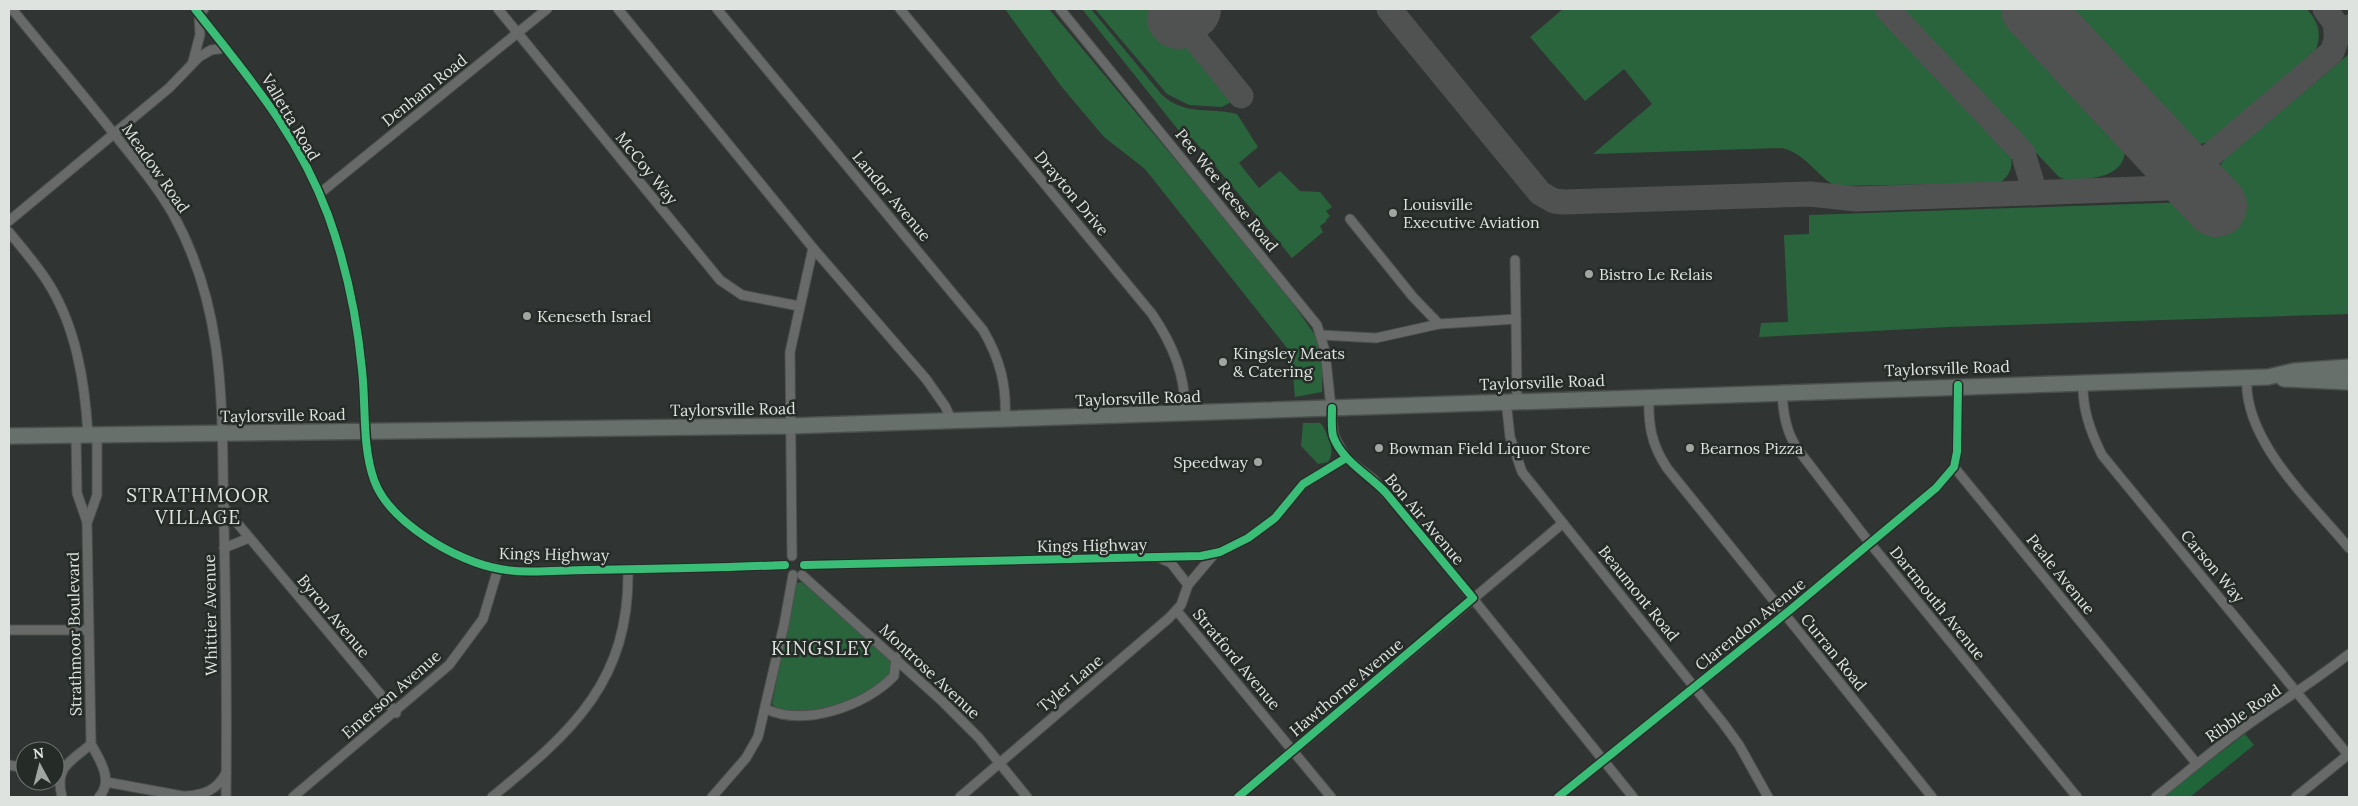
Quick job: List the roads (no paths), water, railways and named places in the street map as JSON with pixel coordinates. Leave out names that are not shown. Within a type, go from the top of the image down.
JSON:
[{"type":"main road","name":"Taylorsville Road","points":[[9,436],[790,426],[1186,414],[1512,400],[1958,385],[2247,377],[2349,367]]},
{"type":"main road","name":"Taylorsville Road","points":[[2268,376],[2294,381],[2349,382]]},
{"type":"street","name":"Meadow Road","points":[[12,9],[134,158],[173,214],[197,268],[216,338],[223,433]]},
{"type":"street","name":"McCoy Way","points":[[498,9],[720,280],[742,295],[799,306]]},
{"type":"street","name":"Denham Road","points":[[319,194],[547,9]]},
{"type":"street","points":[[618,9],[813,248],[926,379],[945,406],[952,421]]},
{"type":"street","name":"Landor Avenue","points":[[717,9],[983,330],[1001,369],[1005,393],[1004,419]]},
{"type":"street","name":"Drayton Drive","points":[[900,9],[1152,314],[1176,355],[1184,393],[1186,414]]},
{"type":"street","name":"Pee Wee Reese Road","points":[[1060,9],[1313,318],[1321,335],[1325,351],[1332,408]]},
{"type":"street","points":[[193,62],[200,36],[199,10]]},
{"type":"street","name":"Valletta Road","points":[[199,10],[225,48],[266,98],[298,150],[319,194],[333,231],[349,286],[363,372],[367,431]]},
{"type":"street","points":[[9,221],[169,88],[204,52],[225,48]]},
{"type":"street","points":[[1350,219],[1413,296],[1439,324]]},
{"type":"street","points":[[9,232],[46,280],[60,304],[82,374],[87,435]]},
{"type":"street","points":[[792,556],[790,352],[813,248]]},
{"type":"street","name":"Beaumont Road","points":[[1515,260],[1516,319],[1509,432],[1518,464],[1739,745],[1768,797]]},
{"type":"street","points":[[1321,335],[1376,338],[1439,324],[1516,319]]},
{"type":"street","points":[[2247,377],[2246,388],[2251,411],[2264,443],[2349,548]]},
{"type":"street","name":"Carson Way","points":[[2083,381],[2084,403],[2088,423],[2102,455],[2349,755]]},
{"type":"street","points":[[1954,467],[1957,452],[1958,385]]},
{"type":"street","name":"Dartmouth Avenue","points":[[1782,391],[1786,425],[1792,442],[1870,543],[2077,797]]},
{"type":"street","name":"Curran Road","points":[[1649,396],[1649,425],[1657,454],[1932,797]]},
{"type":"street","name":"Bon Air Avenue","points":[[1332,408],[1334,436],[1346,458],[1373,479],[1386,493],[1633,797]]},
{"type":"street","name":"Kings Highway","points":[[367,431],[369,456],[374,480],[383,497],[395,512],[416,530],[450,551],[498,569],[628,569],[785,565]]},
{"type":"street","name":"Whittier Avenue","points":[[223,433],[226,797]]},
{"type":"street","name":"Strathmoor Boulevard","points":[[87,435],[77,493],[88,523]]},
{"type":"street","name":"Strathmoor Boulevard","points":[[87,435],[97,495],[88,523],[91,744]]},
{"type":"street","name":"Kings Highway","points":[[804,565],[1201,556],[1236,545],[1262,528],[1284,509],[1302,484],[1346,458]]},
{"type":"street","name":"Clarendon Avenue","points":[[1558,797],[1916,507],[1954,467]]},
{"type":"street","name":"Peale Avenue","points":[[1954,467],[2197,764]]},
{"type":"street","name":"Byron Avenue","points":[[223,506],[396,712]]},
{"type":"street","name":"Hawthorne Avenue","points":[[1238,797],[1563,523]]},
{"type":"street","points":[[224,548],[249,538]]},
{"type":"street","name":"Tyler Lane","points":[[960,797],[1177,611],[1188,585],[1215,553]]},
{"type":"street","points":[[712,797],[746,758],[758,737],[798,575],[805,572],[804,565],[792,556]]},
{"type":"street","points":[[785,565],[785,560],[792,556]]},
{"type":"street","points":[[1159,557],[1171,564],[1188,585]]},
{"type":"street","name":"Montrose Avenue","points":[[785,565],[896,657],[979,738],[1027,797]]},
{"type":"street","name":"Emerson Avenue","points":[[293,797],[396,712],[449,665],[464,648],[482,619],[498,569]]},
{"type":"street","points":[[492,797],[569,728],[603,685],[614,661],[625,625],[628,604],[628,569]]},
{"type":"street","name":"Stratford Avenue","points":[[1177,611],[1331,797]]},
{"type":"street","points":[[9,630],[88,630]]},
{"type":"street","name":"Ribble Road","points":[[2156,797],[2197,764],[2281,702],[2299,693],[2349,654]]},
{"type":"street","points":[[894,676],[896,657]]},
{"type":"street","points":[[766,710],[779,714],[793,715],[837,709],[867,697],[894,676],[914,675]]},
{"type":"street","points":[[65,766],[91,744],[102,763],[106,782],[99,797]]},
{"type":"street","points":[[2296,797],[2349,755]]},
{"type":"street","points":[[106,782],[187,797],[199,796],[209,792],[221,782],[226,772]]},
{"type":"place","name":"Louisville Executive Aviation","points":[[1393,213]]},
{"type":"place","name":"Bistro Le Relais","points":[[1589,274]]},
{"type":"place","name":"Keneseth Israel","points":[[527,316]]},
{"type":"place","name":"Kingsley Meats & Catering","points":[[1223,362]]},
{"type":"place","name":"Bowman Field Liquor Store","points":[[1379,448]]},
{"type":"place","name":"Bearnos Pizza","points":[[1690,448]]},
{"type":"place","name":"Speedway","points":[[1258,462]]},
{"type":"district","name":"STRATHMOOR VILLAGE","points":[[198,506]]},
{"type":"district","name":"KINGSLEY","points":[[822,648]]}]
